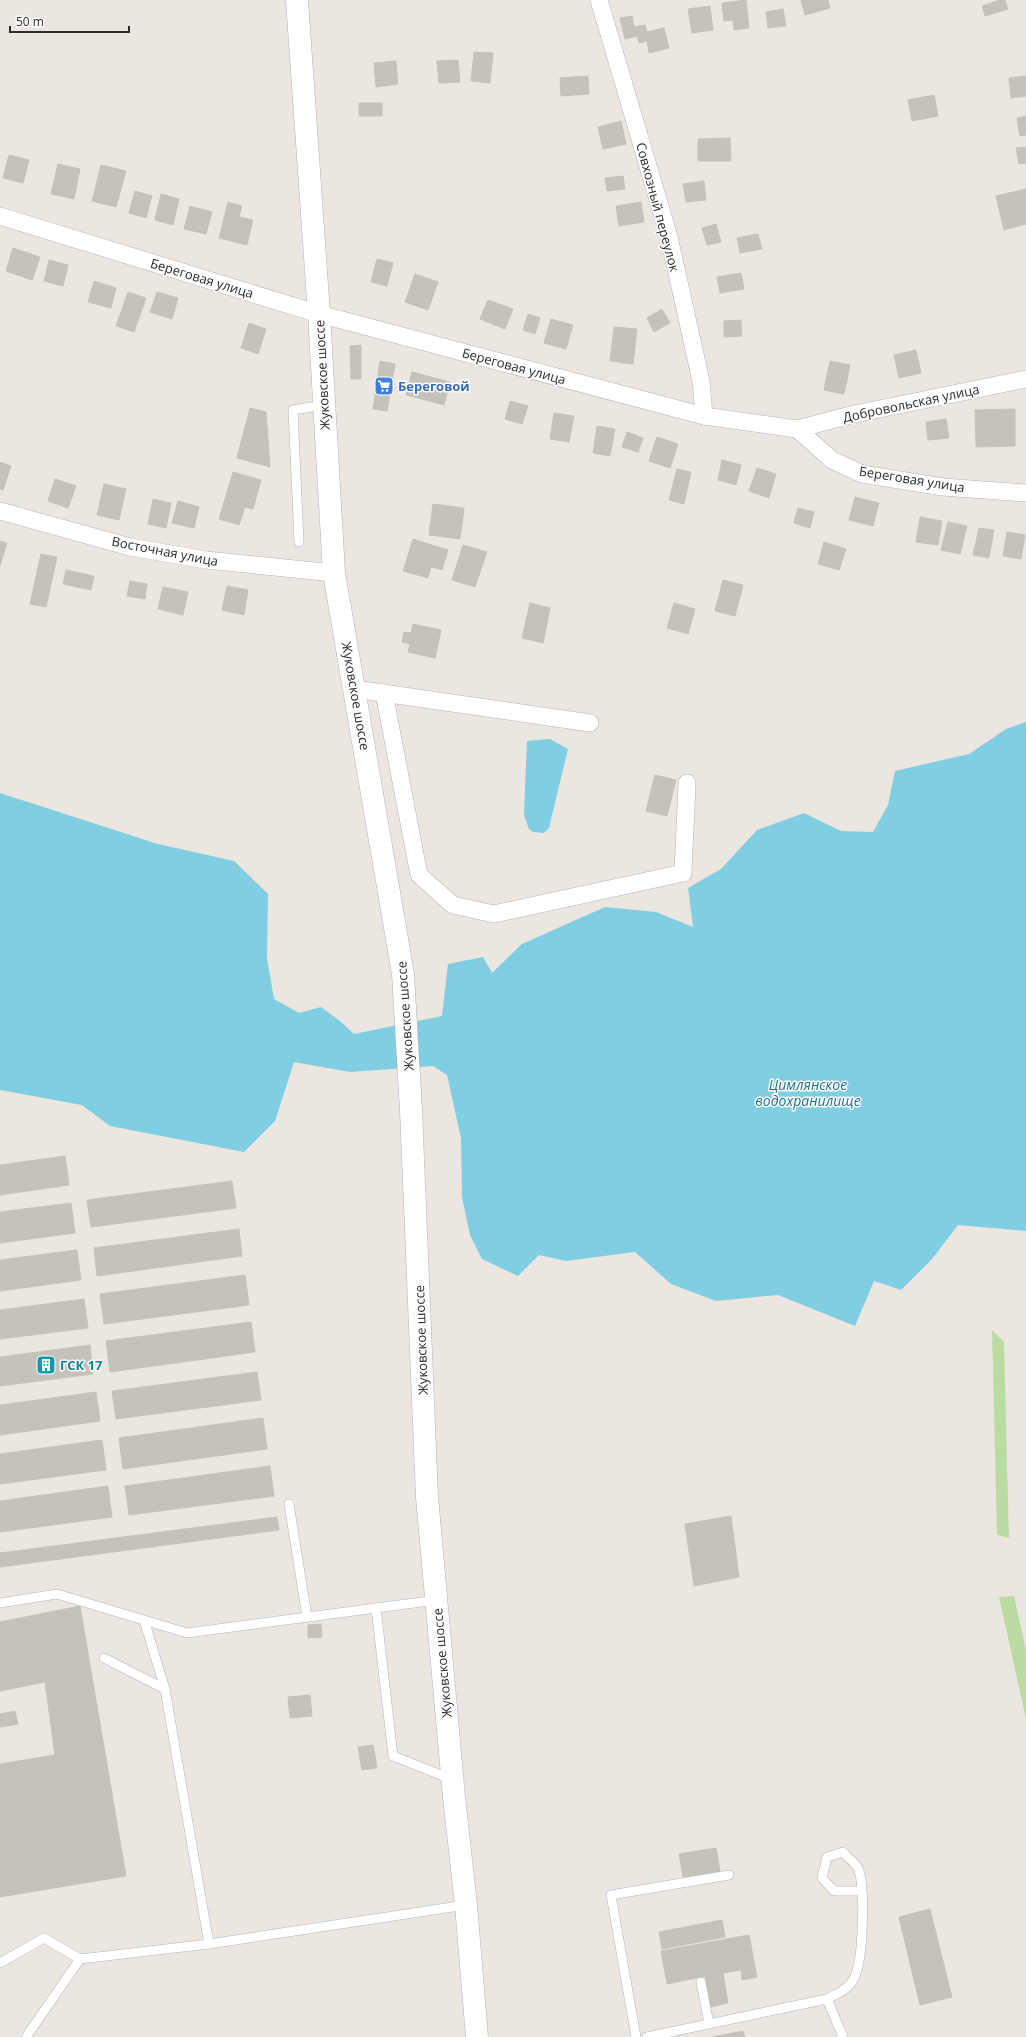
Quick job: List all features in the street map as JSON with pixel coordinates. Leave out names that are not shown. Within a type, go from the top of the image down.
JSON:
[{"type":"main road","name":"Жуковское шоссе","points":[[297,0],[319,314],[334,573],[403,974],[411,1110],[427,1497],[466,1905],[477,2037]]},
{"type":"street","name":"Совхозный переулок","points":[[599,0],[669,237],[702,381],[704,416]]},
{"type":"street","name":"Береговая улица","points":[[0,216],[319,314],[704,416],[797,429],[832,460],[862,474],[943,487],[1026,493]]},
{"type":"street","name":"Добровольская улица","points":[[797,429],[855,414],[1026,379]]},
{"type":"street","name":"Восточная улица","points":[[0,511],[130,546],[206,560],[334,573]]},
{"type":"street","points":[[355,689],[590,723]]},
{"type":"street","points":[[384,694],[419,875],[453,905],[494,914],[683,873],[687,783]]},
{"type":"lane","points":[[298,542],[293,410],[324,406]]},
{"type":"lane","points":[[289,1504],[307,1617]]},
{"type":"lane","points":[[0,1603],[57,1594],[187,1633],[436,1600]]},
{"type":"lane","points":[[376,1608],[393,1756],[453,1780]]},
{"type":"lane","points":[[144,1620],[165,1689],[209,1944]]},
{"type":"lane","points":[[104,1658],[165,1689]]},
{"type":"lane","points":[[647,2037],[827,1999],[845,1990],[859,1971],[862,1917],[860,1891],[858,1869],[843,1852],[827,1857],[822,1878],[834,1891],[860,1891]]},
{"type":"lane","points":[[636,2037],[611,1895],[729,1875]]},
{"type":"lane","points":[[0,1962],[44,1938],[80,1958],[209,1944],[466,1905]]},
{"type":"lane","points":[[26,2037],[80,1958]]},
{"type":"lane","points":[[701,1982],[708,2024]]},
{"type":"lane","points":[[827,1999],[843,2037]]},
{"type":"green space","points":[[992,1330],[1004,1342],[1009,1538],[997,1535]]},
{"type":"green space","points":[[1014,1596],[1026,1650],[1026,1719],[999,1597]]},
{"type":"water","name":"Цимлянское водохранилище","points":[[1026,722],[1026,1231],[958,1225],[932,1259],[901,1290],[874,1281],[855,1326],[778,1295],[716,1301],[671,1284],[635,1252],[566,1261],[539,1255],[518,1276],[482,1259],[470,1235],[462,1197],[461,1138],[447,1075],[433,1066],[350,1072],[294,1062],[275,1121],[244,1152],[110,1126],[82,1105],[0,1090],[0,793],[158,844],[234,861],[268,894],[267,958],[274,999],[299,1013],[321,1007],[354,1034],[442,1016],[448,964],[483,957],[492,973],[522,944],[605,907],[656,912],[693,927],[688,888],[721,869],[757,830],[804,813],[841,831],[873,832],[888,805],[895,771],[969,754],[1006,729]]},
{"type":"water","points":[[550,739],[568,749],[549,828],[544,833],[533,832],[529,829],[524,815],[527,741]]},
{"type":"building","points":[[746,0],[749,28],[734,30],[733,20],[724,21],[722,3]]},
{"type":"building","points":[[801,0],[828,0],[830,8],[805,15]]},
{"type":"building","points":[[1000,0],[1005,0],[1008,9],[985,16],[982,6]]},
{"type":"building","points":[[710,6],[713,30],[692,33],[688,9]]},
{"type":"building","points":[[783,9],[786,26],[768,28],[766,12]]},
{"type":"building","points":[[632,16],[634,27],[645,25],[647,32],[664,28],[669,48],[649,53],[647,41],[639,43],[637,36],[625,39],[620,18]]},
{"type":"building","points":[[474,52],[493,53],[490,83],[471,81]]},
{"type":"building","points":[[458,60],[460,82],[439,83],[437,61]]},
{"type":"building","points":[[396,61],[398,84],[376,87],[374,63]]},
{"type":"building","points":[[588,76],[589,94],[561,96],[560,78]]},
{"type":"building","points":[[1026,76],[1026,96],[1011,98],[1009,78]]},
{"type":"building","points":[[934,95],[938,116],[912,121],[908,100]]},
{"type":"building","points":[[359,103],[382,103],[382,116],[359,116]]},
{"type":"building","points":[[1026,116],[1026,135],[1020,136],[1017,118]]},
{"type":"building","points":[[621,121],[626,144],[603,149],[598,127]]},
{"type":"building","points":[[730,138],[731,161],[698,161],[698,139]]},
{"type":"building","points":[[1026,147],[1026,163],[1019,164],[1016,148]]},
{"type":"building","points":[[9,155],[29,160],[23,183],[3,178]]},
{"type":"building","points":[[58,164],[80,169],[74,199],[51,194]]},
{"type":"building","points":[[101,165],[126,171],[116,207],[92,201]]},
{"type":"building","points":[[623,176],[625,189],[607,191],[605,178]]},
{"type":"building","points":[[704,181],[706,200],[686,202],[683,184]]},
{"type":"building","points":[[1026,189],[1026,224],[1004,230],[996,196]]},
{"type":"building","points":[[135,191],[152,196],[146,218],[129,213]]},
{"type":"building","points":[[161,194],[179,199],[173,225],[155,220]]},
{"type":"building","points":[[228,202],[242,206],[239,217],[253,220],[247,245],[219,238]]},
{"type":"building","points":[[641,202],[644,222],[619,226],[616,206]]},
{"type":"building","points":[[190,206],[212,212],[206,234],[184,229]]},
{"type":"building","points":[[716,224],[721,242],[707,245],[702,228]]},
{"type":"building","points":[[758,234],[762,249],[740,253],[737,238]]},
{"type":"building","points":[[13,248],[40,257],[32,280],[6,271]]},
{"type":"building","points":[[377,259],[393,263],[387,286],[371,282]]},
{"type":"building","points":[[49,260],[68,265],[63,286],[44,281]]},
{"type":"building","points":[[741,273],[744,289],[720,293],[717,277]]},
{"type":"building","points":[[415,274],[438,282],[428,310],[405,302]]},
{"type":"building","points":[[94,281],[116,288],[111,308],[88,302]]},
{"type":"building","points":[[128,292],[146,298],[134,332],[116,326]]},
{"type":"building","points":[[157,292],[178,298],[172,319],[150,312]]},
{"type":"building","points":[[488,300],[513,309],[505,329],[480,319]]},
{"type":"building","points":[[662,309],[670,323],[654,332],[647,318]]},
{"type":"building","points":[[528,314],[540,318],[535,334],[523,330]]},
{"type":"building","points":[[551,319],[573,325],[566,349],[544,343]]},
{"type":"building","points":[[741,320],[742,336],[724,337],[724,321]]},
{"type":"building","points":[[249,323],[266,329],[258,354],[241,348]]},
{"type":"building","points":[[614,327],[637,329],[633,364],[610,361]]},
{"type":"building","points":[[361,345],[361,379],[351,379],[350,346]]},
{"type":"building","points":[[916,350],[921,373],[899,378],[894,355]]},
{"type":"building","name":"Береговой","points":[[380,361],[395,364],[387,411],[373,409]]},
{"type":"building","points":[[830,361],[850,365],[844,394],[824,390]]},
{"type":"building","points":[[412,372],[450,382],[444,405],[406,395]]},
{"type":"building","points":[[510,401],[528,406],[522,424],[505,419]]},
{"type":"building","points":[[250,408],[266,412],[270,467],[237,458]]},
{"type":"building","points":[[1015,409],[1015,446],[976,447],[975,410]]},
{"type":"building","points":[[554,413],[574,416],[569,442],[550,439]]},
{"type":"building","points":[[946,419],[949,438],[928,440],[926,422]]},
{"type":"building","points":[[597,426],[615,429],[610,456],[593,453]]},
{"type":"building","points":[[627,432],[643,438],[638,452],[622,447]]},
{"type":"building","points":[[657,437],[678,444],[670,468],[649,461]]},
{"type":"building","points":[[722,460],[741,465],[736,485],[718,480]]},
{"type":"building","points":[[0,462],[11,466],[3,490],[0,489]]},
{"type":"building","points":[[757,468],[776,474],[769,498],[749,491]]},
{"type":"building","points":[[677,469],[691,472],[684,504],[669,500]]},
{"type":"building","points":[[233,472],[261,480],[253,509],[245,507],[239,525],[219,519]]},
{"type":"building","points":[[55,479],[76,486],[68,508],[48,501]]},
{"type":"building","points":[[104,484],[126,489],[119,520],[97,515]]},
{"type":"building","points":[[855,497],[879,503],[873,526],[849,520]]},
{"type":"building","points":[[153,499],[171,503],[166,528],[148,524]]},
{"type":"building","points":[[178,501],[199,507],[194,528],[172,523]]},
{"type":"building","points":[[433,504],[464,508],[460,539],[429,535]]},
{"type":"building","points":[[798,508],[814,512],[810,528],[794,523]]},
{"type":"building","points":[[920,517],[942,521],[938,545],[916,542]]},
{"type":"building","points":[[948,522],[967,526],[960,554],[941,550]]},
{"type":"building","points":[[979,528],[994,530],[989,558],[973,555]]},
{"type":"building","points":[[1007,532],[1025,535],[1021,559],[1003,556]]},
{"type":"building","points":[[413,539],[448,550],[442,570],[431,567],[428,578],[403,571]]},
{"type":"building","points":[[0,541],[7,543],[0,566]]},
{"type":"building","points":[[824,542],[846,549],[839,570],[818,564]]},
{"type":"building","points":[[463,545],[487,552],[475,587],[452,580]]},
{"type":"building","points":[[41,554],[57,557],[46,607],[30,604]]},
{"type":"building","points":[[66,570],[94,576],[91,590],[63,584]]},
{"type":"building","points":[[723,580],[743,585],[735,616],[715,611]]},
{"type":"building","points":[[130,581],[147,584],[145,599],[127,596]]},
{"type":"building","points":[[227,586],[248,590],[244,615],[222,610]]},
{"type":"building","points":[[163,587],[188,592],[183,615],[158,609]]},
{"type":"building","points":[[530,603],[550,608],[543,643],[522,638]]},
{"type":"building","points":[[674,603],[695,609],[688,634],[667,628]]},
{"type":"building","points":[[413,624],[441,630],[435,658],[408,652],[410,644],[402,642],[404,632],[411,633]]},
{"type":"building","points":[[655,775],[676,780],[667,816],[646,811]]},
{"type":"building","points":[[65,1156],[69,1185],[0,1195],[0,1165]]},
{"type":"building","points":[[232,1181],[236,1208],[91,1227],[87,1200]]},
{"type":"building","points":[[71,1203],[75,1233],[0,1243],[0,1212]]},
{"type":"building","points":[[239,1229],[242,1256],[97,1276],[94,1248]]},
{"type":"building","points":[[77,1250],[81,1280],[0,1291],[0,1260]]},
{"type":"building","points":[[245,1275],[249,1305],[104,1324],[100,1294]]},
{"type":"building","points":[[84,1299],[88,1328],[0,1339],[0,1310]]},
{"type":"building","points":[[251,1322],[255,1352],[110,1372],[106,1341]]},
{"type":"building","name":"ГСК 17","points":[[90,1345],[93,1374],[0,1386],[0,1357]]},
{"type":"building","points":[[257,1372],[261,1400],[116,1419],[112,1391]]},
{"type":"building","points":[[96,1392],[100,1421],[0,1435],[0,1405]]},
{"type":"building","points":[[263,1418],[267,1449],[123,1469],[119,1438]]},
{"type":"building","points":[[102,1440],[106,1470],[0,1484],[0,1454]]},
{"type":"building","points":[[270,1466],[274,1496],[129,1515],[125,1486]]},
{"type":"building","points":[[108,1486],[112,1517],[0,1532],[0,1501]]},
{"type":"building","points":[[731,1516],[739,1577],[694,1586],[685,1524]]},
{"type":"building","points":[[277,1517],[279,1530],[0,1567],[0,1553]]},
{"type":"building","points":[[80,1606],[126,1876],[0,1897],[0,1764],[55,1755],[45,1682],[0,1691],[0,1622]]},
{"type":"building","points":[[321,1624],[322,1637],[308,1638],[308,1625]]},
{"type":"building","points":[[310,1695],[312,1716],[290,1718],[288,1697]]},
{"type":"building","points":[[15,1711],[18,1724],[0,1727],[0,1714]]},
{"type":"building","points":[[373,1745],[377,1768],[362,1770],[358,1747]]},
{"type":"building","points":[[716,1848],[720,1871],[683,1877],[679,1854]]},
{"type":"building","points":[[930,1909],[952,1997],[920,2005],[899,1917]]},
{"type":"building","points":[[722,1920],[725,1937],[662,1949],[659,1932]]},
{"type":"building","points":[[749,1935],[757,1977],[742,1980],[741,1970],[723,1973],[728,2003],[711,2007],[705,1976],[667,1984],[661,1951]]},
{"type":"building","points":[[743,2031],[745,2037],[712,2037]]},
{"type":"place","name":"Береговой","points":[[384,386]]},
{"type":"place","name":"ГСК 17","points":[[46,1365]]}]
